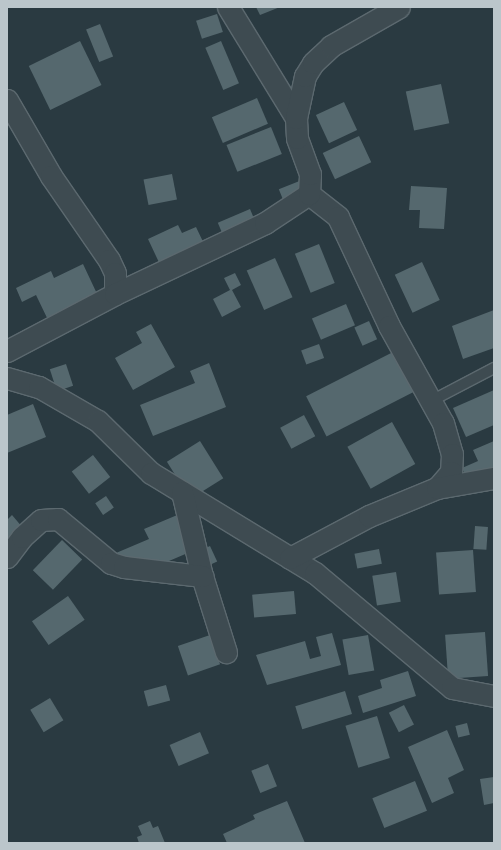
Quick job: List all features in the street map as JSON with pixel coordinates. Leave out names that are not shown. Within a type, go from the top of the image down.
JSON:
[{"type":"street","points":[[228,7],[296,118]]},
{"type":"street","points":[[309,194],[310,174],[297,138],[296,118],[299,93],[313,63],[331,46],[399,7]]},
{"type":"street","points":[[7,100],[51,176],[109,260],[115,273],[115,294]]},
{"type":"street","points":[[7,351],[115,294],[265,223],[309,194]]},
{"type":"street","points":[[309,194],[338,216],[389,326],[443,423],[452,454],[451,472],[437,488]]},
{"type":"street","points":[[7,378],[39,387],[93,418],[151,473],[290,558],[350,601],[452,688],[494,696]]},
{"type":"street","points":[[290,558],[369,516],[437,488],[494,478]]},
{"type":"street","points":[[182,492],[202,576],[226,652]]},
{"type":"street","points":[[7,557],[22,537],[40,520],[58,519],[111,563],[124,567],[202,576]]},
{"type":"lane","points":[[431,401],[494,368]]},
{"type":"building","points":[[256,7],[280,7],[260,15]]},
{"type":"building","points":[[217,14],[223,32],[202,39],[196,21]]},
{"type":"building","points":[[100,24],[113,56],[99,62],[86,30]]},
{"type":"building","points":[[80,41],[101,85],[50,110],[29,66]]},
{"type":"building","points":[[221,41],[239,83],[223,90],[205,48]]},
{"type":"building","points":[[441,84],[449,123],[414,131],[406,91]]},
{"type":"building","points":[[257,98],[268,124],[223,143],[212,117]]},
{"type":"building","points":[[344,102],[357,130],[329,143],[316,115]]},
{"type":"building","points":[[271,127],[282,154],[237,172],[226,145]]},
{"type":"building","points":[[359,136],[371,162],[335,179],[323,153]]},
{"type":"building","points":[[172,174],[177,200],[148,205],[144,180]]},
{"type":"building","points":[[302,180],[313,207],[290,216],[279,189]]},
{"type":"building","points":[[411,186],[447,188],[444,229],[419,228],[420,210],[409,210]]},
{"type":"building","points":[[250,209],[260,233],[228,247],[218,223]]},
{"type":"building","points":[[178,225],[182,233],[196,227],[207,250],[163,271],[148,239]]},
{"type":"building","points":[[319,244],[335,283],[311,293],[295,254]]},
{"type":"building","points":[[275,258],[292,297],[264,310],[247,271]]},
{"type":"building","points":[[422,262],[440,300],[413,313],[395,275]]},
{"type":"building","points":[[83,264],[99,298],[49,322],[36,295],[22,302],[16,288],[51,271],[54,278]]},
{"type":"building","points":[[235,273],[241,285],[232,290],[241,307],[222,317],[213,299],[230,290],[224,278]]},
{"type":"building","points":[[346,304],[355,325],[321,340],[312,318]]},
{"type":"building","points":[[494,310],[494,348],[463,359],[452,326]]},
{"type":"building","points":[[369,321],[377,339],[363,346],[354,328]]},
{"type":"building","points":[[151,324],[175,367],[133,390],[115,358],[142,343],[136,332]]},
{"type":"building","points":[[319,344],[324,358],[306,365],[301,350]]},
{"type":"building","points":[[397,350],[417,390],[327,436],[306,396]]},
{"type":"building","points":[[209,363],[226,407],[153,436],[140,405],[195,383],[190,371]]},
{"type":"building","points":[[66,364],[73,386],[57,391],[50,369]]},
{"type":"building","points":[[494,390],[494,425],[466,437],[453,408]]},
{"type":"building","points":[[33,404],[46,437],[7,453],[7,415]]},
{"type":"building","points":[[304,415],[315,436],[291,449],[280,428]]},
{"type":"building","points":[[392,422],[415,464],[371,489],[347,447]]},
{"type":"building","points":[[200,441],[223,478],[190,499],[167,462]]},
{"type":"building","points":[[494,441],[494,474],[470,485],[462,468],[478,461],[473,450]]},
{"type":"building","points":[[93,455],[110,477],[89,494],[72,472]]},
{"type":"building","points":[[106,496],[114,508],[103,515],[95,503]]},
{"type":"building","points":[[182,513],[197,549],[127,579],[116,553],[149,539],[144,529]]},
{"type":"building","points":[[12,515],[34,541],[7,558],[7,520]]},
{"type":"building","points":[[475,526],[488,527],[486,550],[473,549]]},
{"type":"building","points":[[62,540],[82,559],[53,590],[33,570]]},
{"type":"building","points":[[210,546],[217,561],[197,571],[190,555]]},
{"type":"building","points":[[379,549],[382,564],[357,568],[354,554]]},
{"type":"building","points":[[473,550],[476,592],[439,594],[436,553]]},
{"type":"building","points":[[396,572],[401,602],[377,605],[372,576]]},
{"type":"building","points":[[294,591],[296,614],[254,618],[252,595]]},
{"type":"building","points":[[68,596],[85,620],[49,645],[32,621]]},
{"type":"building","points":[[485,632],[488,676],[448,679],[445,635]]},
{"type":"building","points":[[332,633],[341,665],[267,685],[256,655],[305,641],[310,659],[321,656],[316,637]]},
{"type":"building","points":[[210,635],[220,664],[188,675],[178,646]]},
{"type":"building","points":[[368,635],[374,670],[349,675],[342,640]]},
{"type":"building","points":[[408,671],[416,696],[363,713],[358,696],[382,688],[380,680]]},
{"type":"building","points":[[166,685],[170,700],[148,706],[144,691]]},
{"type":"building","points":[[345,691],[352,714],[302,729],[295,706]]},
{"type":"building","points":[[50,698],[63,720],[44,732],[30,710]]},
{"type":"building","points":[[404,705],[414,725],[399,732],[389,713]]},
{"type":"building","points":[[377,716],[390,758],[358,768],[345,726]]},
{"type":"building","points":[[467,723],[470,735],[458,738],[455,726]]},
{"type":"building","points":[[447,730],[464,770],[448,778],[454,793],[432,803],[408,747]]},
{"type":"building","points":[[200,732],[209,753],[179,766],[170,745]]},
{"type":"building","points":[[268,764],[277,786],[260,793],[251,771]]},
{"type":"building","points":[[494,777],[494,803],[484,805],[480,779]]},
{"type":"building","points":[[415,781],[427,811],[384,828],[372,798]]},
{"type":"building","points":[[287,801],[305,843],[227,843],[223,834],[255,819],[253,815]]},
{"type":"building","points":[[150,821],[153,828],[158,826],[165,843],[139,843],[137,837],[142,835],[138,826]]}]
